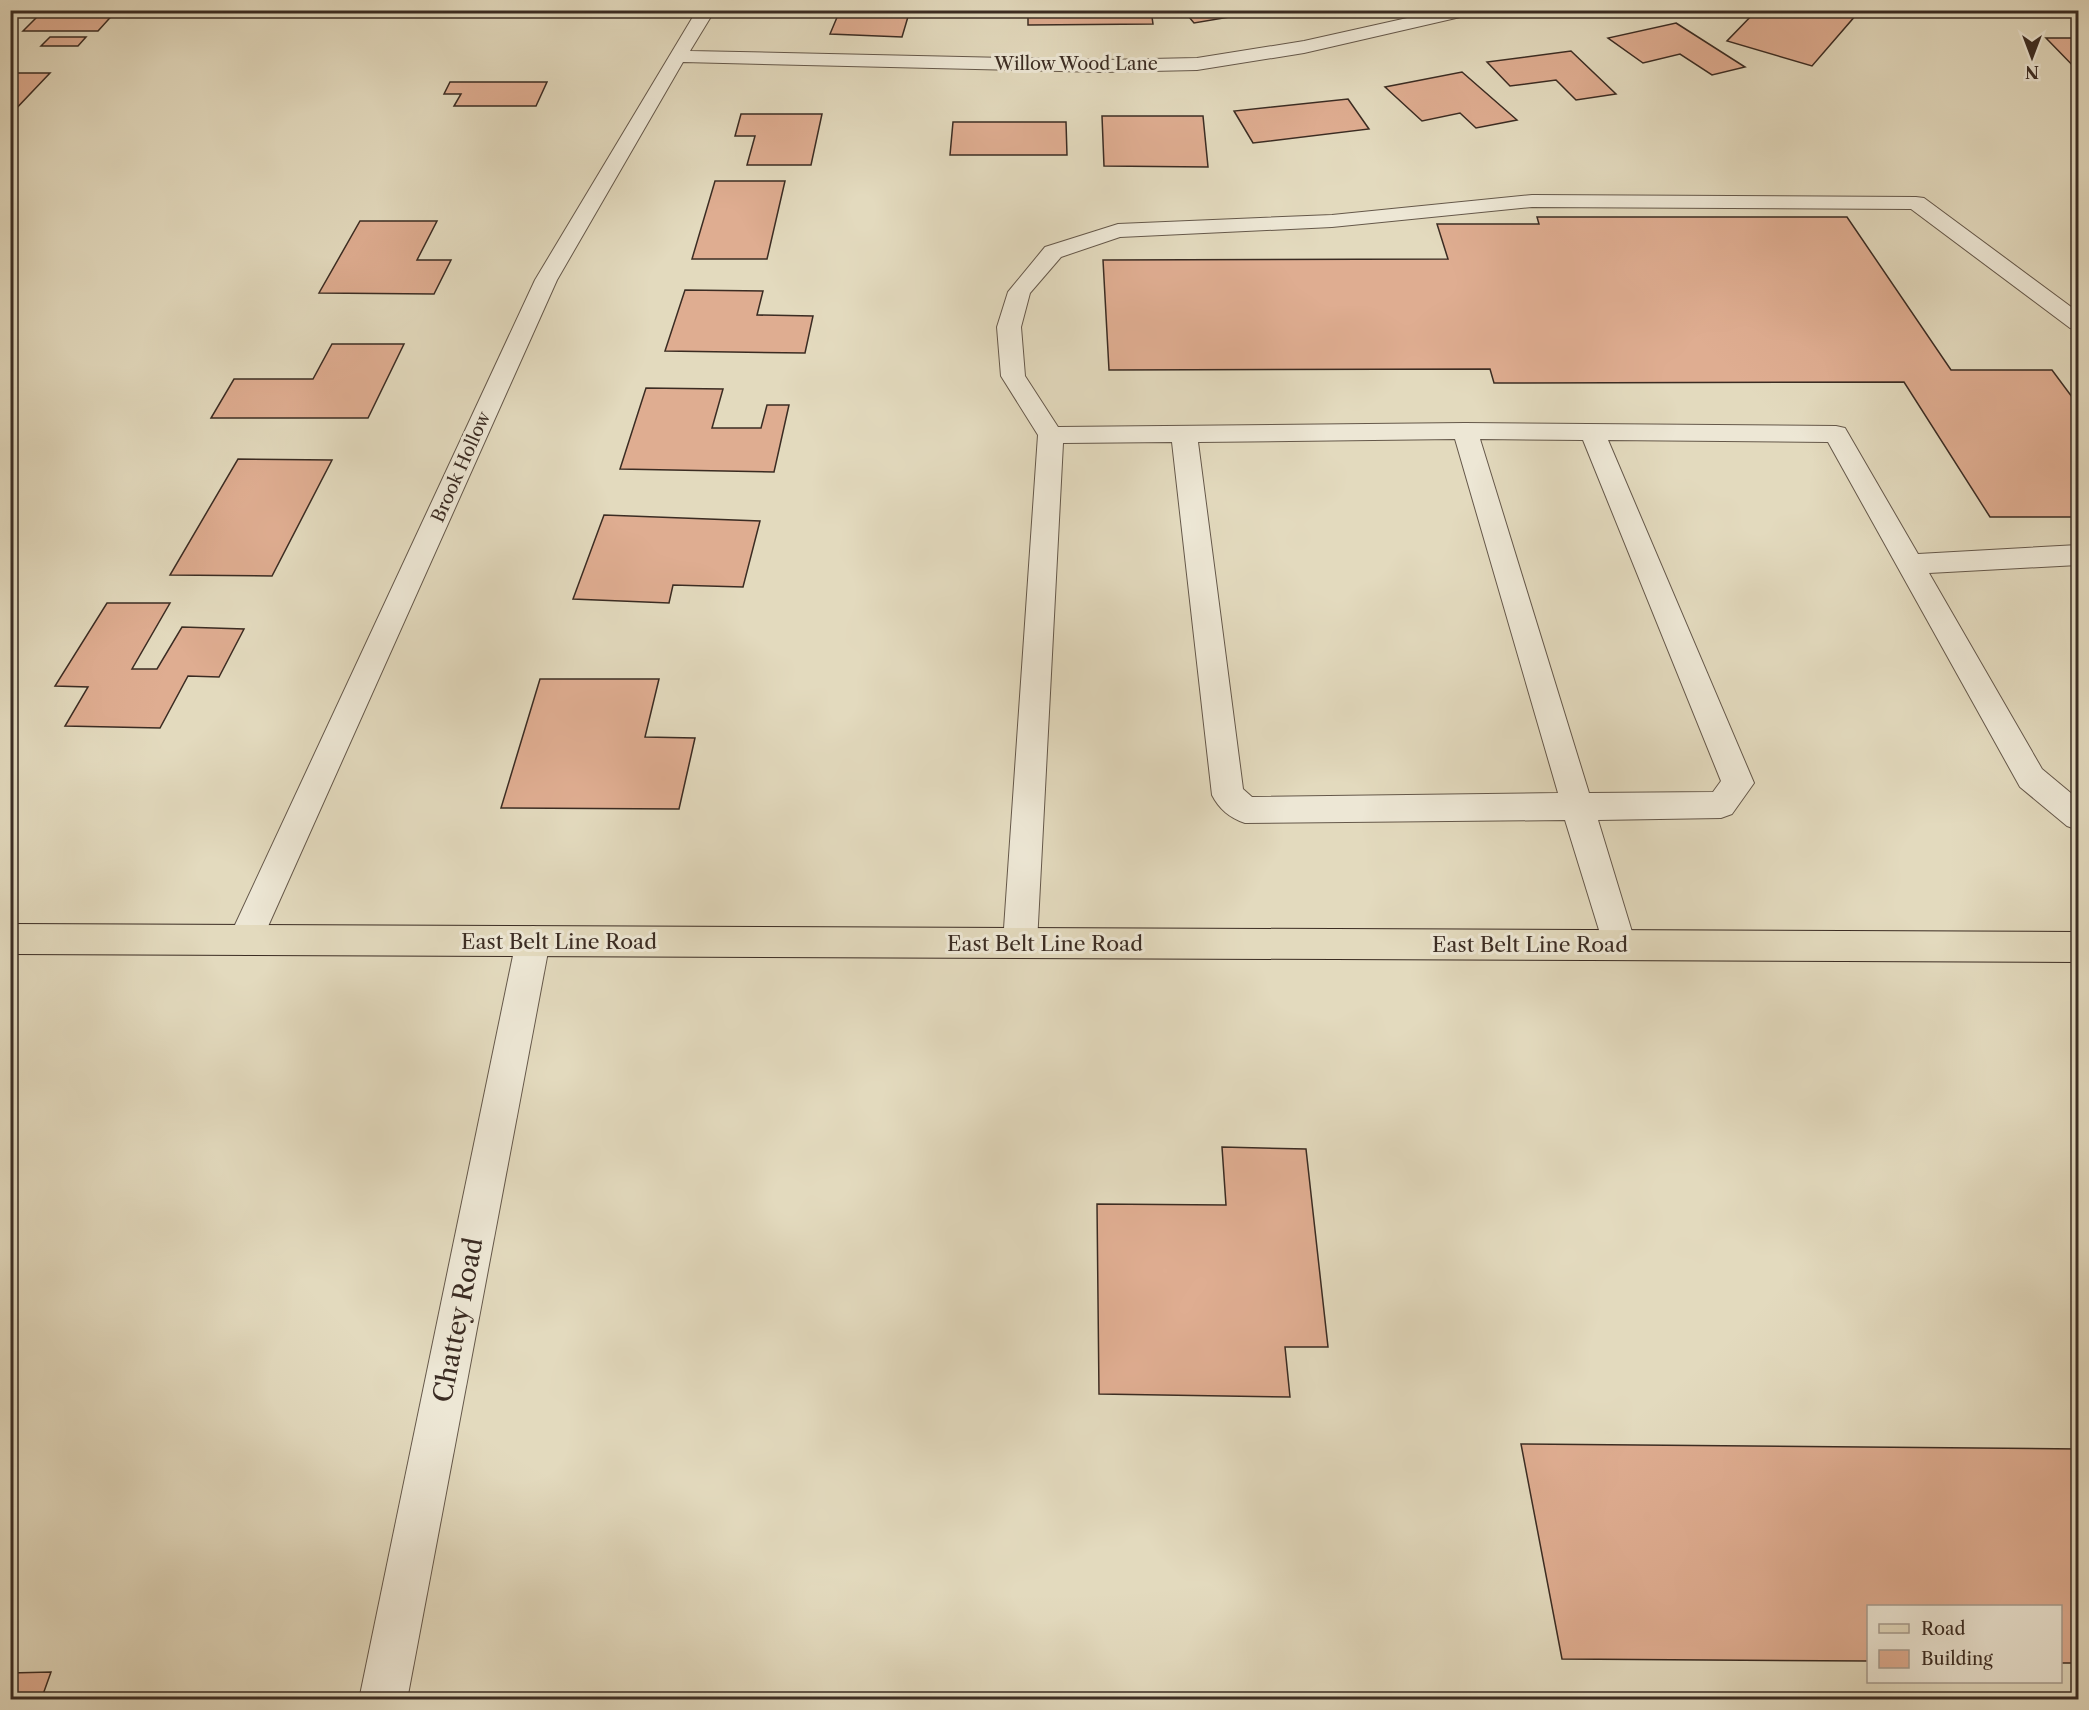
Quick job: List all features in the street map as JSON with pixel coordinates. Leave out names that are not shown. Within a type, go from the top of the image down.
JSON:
[{"type":"main road","name":"East Belt Line Road","points":[[10,939],[2079,947]]},
{"type":"street","name":"Brook Hollow","points":[[245,940],[546,280],[706,10]]},
{"type":"street","name":"Willow Wood Lane","points":[[677,56],[1103,66],[1197,64],[1304,47],[1469,10]]},
{"type":"street","points":[[1020,943],[1051,435],[1013,376],[1010,327],[1019,292],[1053,252],[1118,231],[1332,221],[1532,201],[1916,203],[2079,323]]},
{"type":"street","points":[[1051,435],[1465,431],[1836,434],[2031,778],[2079,817]]},
{"type":"street","points":[[1465,431],[1619,945]]},
{"type":"street","points":[[1184,434],[1228,795],[1245,810],[1721,805],[1738,783],[1592,432]]},
{"type":"street","points":[[1910,564],[2079,555]]},
{"type":"street","name":"Chattey Road","points":[[383,1700],[533,941]]},
{"type":"building","points":[[44,10],[117,10],[98,31],[23,31]]},
{"type":"building","points":[[794,10],[910,10],[902,37],[830,34],[838,15],[793,12]]},
{"type":"building","points":[[1028,10],[1151,10],[1153,24],[1028,25]]},
{"type":"building","points":[[1183,10],[1271,10],[1194,23]]},
{"type":"building","points":[[1757,10],[1841,10],[1856,15],[1812,66],[1727,41]]},
{"type":"building","points":[[1676,23],[1745,67],[1712,75],[1680,54],[1643,63],[1608,38]]},
{"type":"building","points":[[50,37],[86,37],[78,46],[41,46]]},
{"type":"building","points":[[2046,38],[2078,38],[2078,71]]},
{"type":"building","points":[[1571,51],[1616,94],[1576,100],[1556,80],[1510,86],[1487,62]]},
{"type":"building","points":[[1462,72],[1517,120],[1476,128],[1460,113],[1422,121],[1385,87]]},
{"type":"building","points":[[10,73],[50,73],[10,115]]},
{"type":"building","points":[[450,82],[547,82],[536,106],[454,106],[461,94],[444,94]]},
{"type":"building","points":[[1348,99],[1369,129],[1253,143],[1234,111]]},
{"type":"building","points":[[741,114],[822,114],[811,165],[747,165],[755,136],[735,136]]},
{"type":"building","points":[[1102,116],[1203,116],[1208,167],[1104,166]]},
{"type":"building","points":[[953,122],[1066,122],[1067,155],[950,155]]},
{"type":"building","points":[[715,181],[785,181],[767,259],[692,259]]},
{"type":"building","points":[[1537,217],[1847,217],[1951,370],[2052,370],[2078,405],[2078,517],[1990,517],[1904,382],[1494,383],[1490,369],[1109,370],[1103,260],[1448,259],[1437,224],[1539,224]]},
{"type":"building","points":[[360,221],[437,221],[417,260],[451,260],[434,294],[319,293]]},
{"type":"building","points":[[685,290],[763,291],[757,315],[813,316],[805,353],[665,351]]},
{"type":"building","points":[[332,344],[404,344],[368,418],[211,418],[234,379],[313,379]]},
{"type":"building","points":[[646,388],[723,389],[712,428],[761,428],[767,405],[789,405],[774,472],[620,469]]},
{"type":"building","points":[[238,459],[332,460],[272,576],[170,575]]},
{"type":"building","points":[[604,515],[760,521],[743,587],[673,585],[669,603],[573,599]]},
{"type":"building","points":[[107,603],[170,603],[132,669],[157,669],[182,627],[244,629],[219,677],[188,676],[160,728],[65,726],[88,687],[55,686]]},
{"type":"building","points":[[540,679],[659,679],[645,737],[695,738],[679,809],[501,808]]},
{"type":"building","points":[[1222,1147],[1306,1149],[1328,1347],[1285,1347],[1290,1397],[1099,1394],[1097,1204],[1226,1205]]},
{"type":"building","points":[[1521,1444],[2078,1449],[2078,1663],[2062,1663],[2062,1605],[1867,1605],[1867,1661],[1562,1659]]},
{"type":"building","points":[[51,1672],[41,1700],[10,1700],[10,1673]]}]
